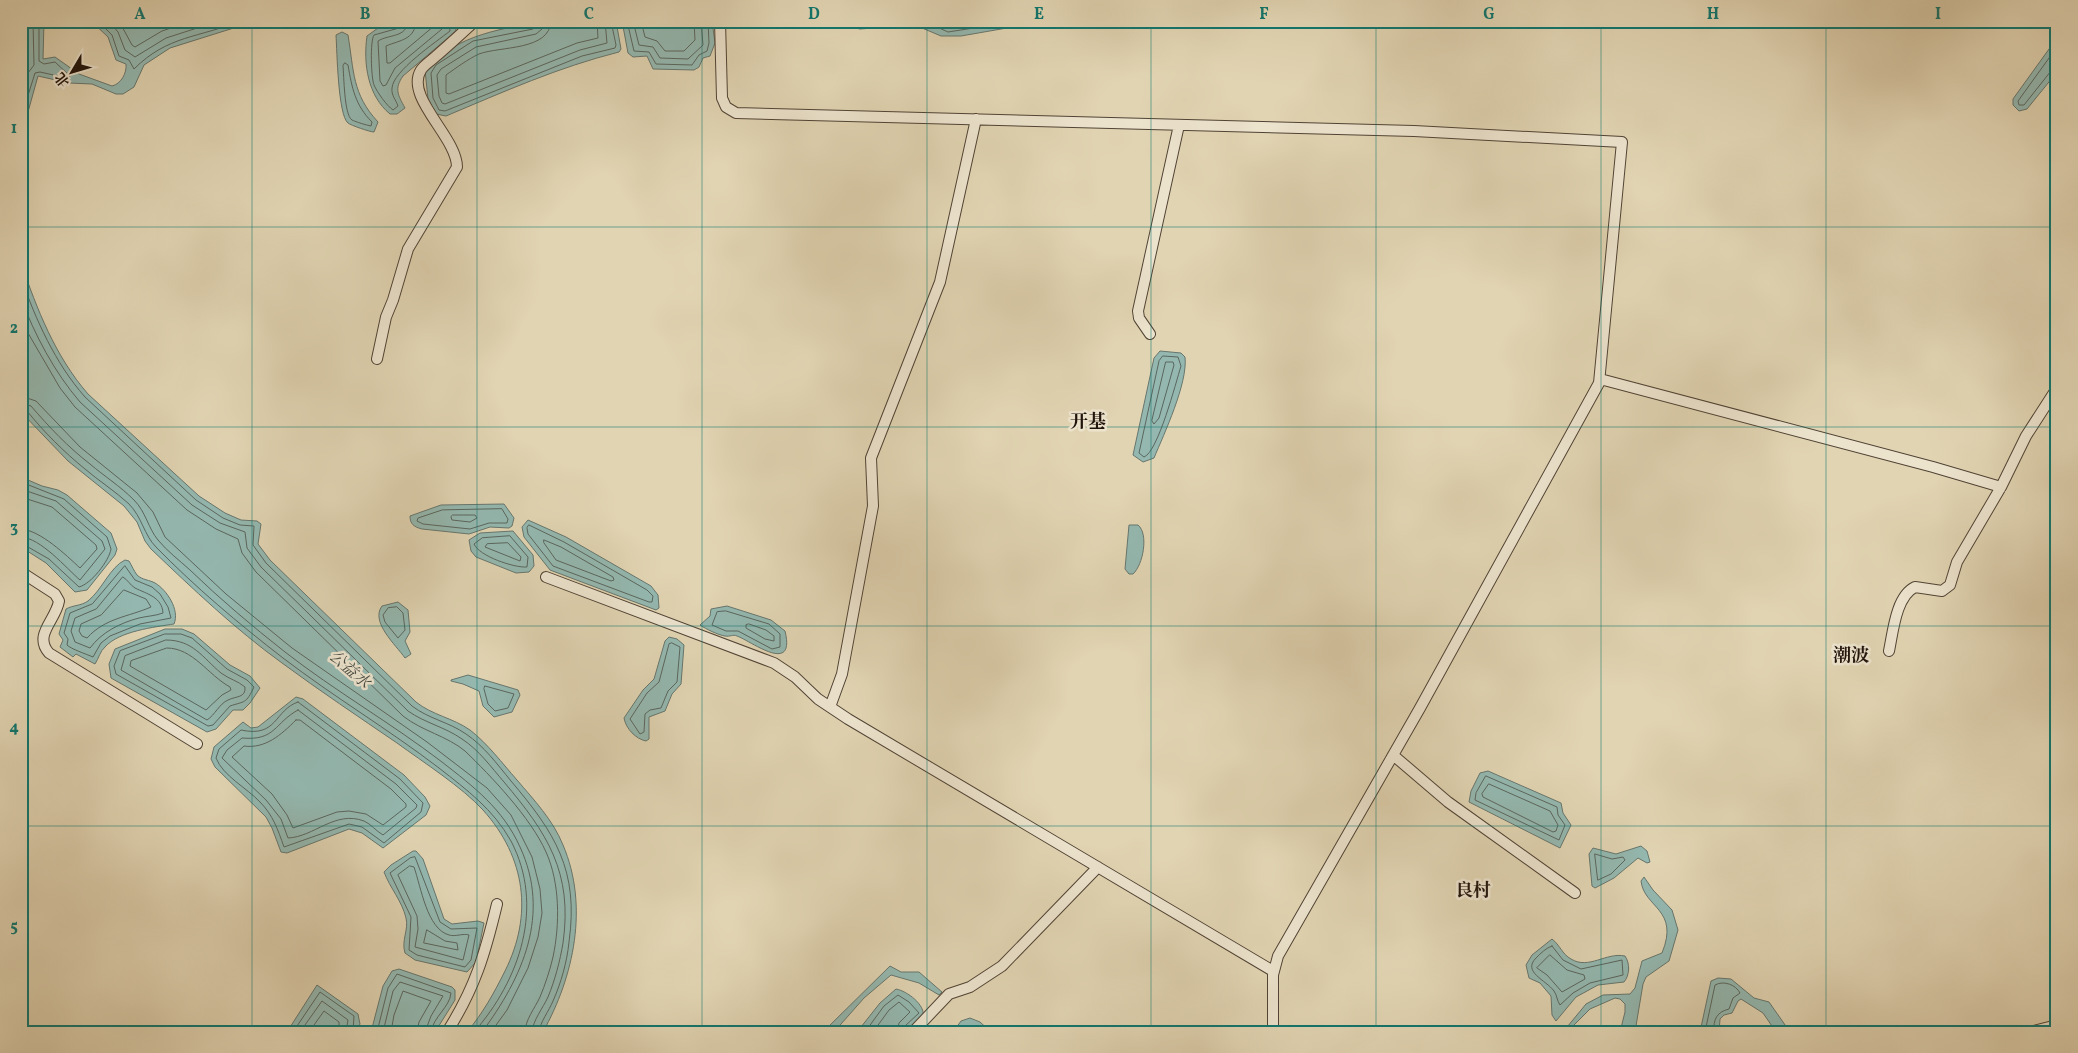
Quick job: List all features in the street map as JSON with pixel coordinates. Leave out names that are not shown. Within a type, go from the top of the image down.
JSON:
[{"type":"street","points":[[377,359],[386,317],[394,300],[408,249],[457,167],[455,154],[447,137],[428,113],[422,99],[419,82],[421,70],[475,21]]},
{"type":"street","points":[[720,21],[722,98],[726,107],[733,112],[976,120],[1414,130],[1622,142],[1600,379],[1587,408],[1278,956],[1273,971],[1273,1032]]},
{"type":"street","points":[[830,707],[842,674],[873,506],[871,458],[940,282],[976,120]]},
{"type":"street","points":[[1150,334],[1139,318],[1138,311],[1179,124]]},
{"type":"street","points":[[1600,379],[1933,467],[2001,487]]},
{"type":"street","points":[[1889,651],[1905,596],[1915,587],[1942,591],[1948,588],[1957,562],[2001,487],[2026,436],[2057,388]]},
{"type":"street","points":[[21,572],[55,594],[59,601],[42,639],[43,647],[49,653],[197,744]]},
{"type":"street","points":[[546,577],[784,668],[830,707],[1273,971]]},
{"type":"street","points":[[1393,755],[1448,802],[1575,893]]},
{"type":"street","points":[[912,1032],[949,994],[970,987],[1002,966],[1098,867]]},
{"type":"street","points":[[447,1032],[464,1004],[484,958],[497,904]]},
{"type":"street","points":[[2030,1032],[2057,1026]]},
{"type":"water","points":[[21,21],[44,21],[43,59],[55,57],[79,74],[112,86],[123,78],[126,64],[116,60],[108,37],[91,21],[256,21],[170,48],[144,65],[134,87],[123,94],[116,94],[92,84],[69,83],[38,76],[21,137]]},
{"type":"water","points":[[407,21],[450,21],[455,24],[456,31],[403,76],[398,92],[405,108],[397,114],[390,114],[377,98],[369,79],[366,57],[367,36],[378,28]]},
{"type":"water","points":[[549,21],[616,21],[621,49],[619,52],[531,81],[446,116],[436,114],[428,99],[425,70],[438,58],[451,48],[482,35],[498,30]]},
{"type":"water","points":[[622,21],[712,21],[715,43],[710,56],[703,58],[699,67],[694,70],[653,69],[647,56],[633,57],[628,53]]},
{"type":"water","points":[[840,21],[1047,21],[961,36],[941,36],[915,25],[860,29]]},
{"type":"water","points":[[342,32],[348,35],[353,71],[363,102],[378,122],[374,132],[350,124],[345,118],[340,96],[336,35]]},
{"type":"water","points":[[2057,38],[2057,72],[2027,109],[2019,111],[2013,105],[2013,99]]},
{"type":"water","name":"公益水","points":[[21,263],[48,332],[66,364],[88,394],[199,496],[225,513],[241,520],[257,521],[261,524],[258,544],[270,560],[416,702],[477,735],[549,819],[559,836],[571,868],[576,916],[570,964],[563,988],[543,1032],[467,1032],[488,1003],[505,971],[514,950],[522,908],[521,888],[509,848],[483,810],[442,775],[339,704],[231,623],[151,549],[145,541],[137,522],[124,506],[68,461],[21,412]]},
{"type":"water","points":[[1160,351],[1181,353],[1185,357],[1185,368],[1179,394],[1154,458],[1143,462],[1133,455],[1154,358]]},
{"type":"water","points":[[21,477],[67,495],[111,533],[117,549],[115,555],[87,590],[75,592],[46,563],[21,547]]},
{"type":"water","points":[[504,504],[514,518],[512,526],[509,528],[490,527],[469,534],[422,529],[413,525],[410,519],[410,516],[441,505]]},
{"type":"water","points":[[528,520],[566,537],[651,586],[658,595],[659,608],[656,610],[550,570],[524,537],[522,527]]},
{"type":"water","points":[[1129,525],[1138,525],[1144,542],[1140,564],[1133,574],[1129,574],[1125,569]]},
{"type":"water","points":[[513,531],[533,555],[534,566],[529,572],[516,573],[476,557],[471,551],[469,540],[480,533]]},
{"type":"water","points":[[125,560],[129,561],[139,577],[160,586],[168,595],[174,607],[174,624],[128,633],[119,637],[103,649],[95,664],[76,654],[73,657],[60,647],[63,640],[59,634],[66,609],[88,601],[98,591],[110,573]]},
{"type":"water","points":[[398,602],[408,610],[410,632],[405,641],[411,654],[405,658],[386,633],[379,619],[379,612],[382,606]]},
{"type":"water","points":[[727,606],[771,620],[785,631],[787,644],[784,651],[778,654],[770,652],[737,636],[722,635],[700,625],[710,616],[711,609]]},
{"type":"water","points":[[165,629],[182,629],[194,634],[230,665],[250,676],[260,688],[250,703],[243,710],[233,710],[216,729],[207,732],[111,678],[109,664],[115,649]]},
{"type":"water","points":[[669,637],[677,639],[684,645],[681,684],[672,694],[665,711],[649,717],[649,739],[646,741],[632,733],[624,718],[643,690],[654,679],[665,641]]},
{"type":"water","points":[[468,675],[518,690],[520,695],[512,712],[494,717],[483,706],[479,691],[451,681]]},
{"type":"water","points":[[296,697],[303,699],[404,775],[425,797],[430,806],[426,815],[383,848],[362,833],[349,829],[287,853],[281,852],[266,817],[215,767],[211,759],[214,747],[243,722],[251,728],[258,727]]},
{"type":"water","points":[[1488,771],[1561,803],[1563,813],[1571,825],[1560,848],[1469,802],[1471,791],[1480,773]]},
{"type":"water","points":[[1641,846],[1647,851],[1650,862],[1647,863],[1638,858],[1614,878],[1595,888],[1592,886],[1589,854],[1593,848],[1616,854]]},
{"type":"water","points":[[416,851],[423,859],[444,919],[452,924],[478,921],[484,923],[476,962],[467,972],[415,960],[405,953],[406,918],[402,906],[384,872],[391,865]]},
{"type":"water","points":[[1644,877],[1653,890],[1672,910],[1678,930],[1669,961],[1646,977],[1643,984],[1635,1032],[1620,1032],[1625,1004],[1620,999],[1615,998],[1590,1009],[1567,1032],[1563,1032],[1586,1004],[1603,995],[1630,994],[1635,988],[1642,961],[1662,953],[1667,927],[1664,918],[1644,890],[1641,881]]},
{"type":"water","points":[[1552,939],[1568,957],[1578,962],[1591,962],[1618,955],[1625,956],[1629,969],[1626,979],[1624,982],[1598,985],[1576,997],[1556,1021],[1552,1015],[1551,996],[1540,983],[1529,978],[1526,965],[1532,955]]},
{"type":"water","points":[[890,966],[901,972],[919,972],[942,992],[939,995],[919,983],[891,975],[864,998],[834,1032],[823,1032]]},
{"type":"water","points":[[399,969],[452,987],[455,990],[455,1000],[435,1032],[371,1032],[383,986],[392,971]]},
{"type":"water","points":[[1718,978],[1731,979],[1754,998],[1769,1002],[1790,1032],[1776,1032],[1763,1013],[1741,999],[1732,1013],[1724,1015],[1720,1019],[1719,1032],[1700,1032],[1711,981]]},
{"type":"water","points":[[317,985],[358,1014],[360,1024],[356,1032],[287,1032]]},
{"type":"water","points":[[896,989],[919,1003],[922,1008],[923,1017],[906,1032],[857,1032],[880,1003]]},
{"type":"water","points":[[970,1018],[980,1022],[991,1032],[953,1032],[961,1021]]},
{"type":"district","name":"开基","points":[[1088,422]]},
{"type":"district","name":"潮波","points":[[1851,656]]},
{"type":"district","name":"良村","points":[[1473,891]]}]
